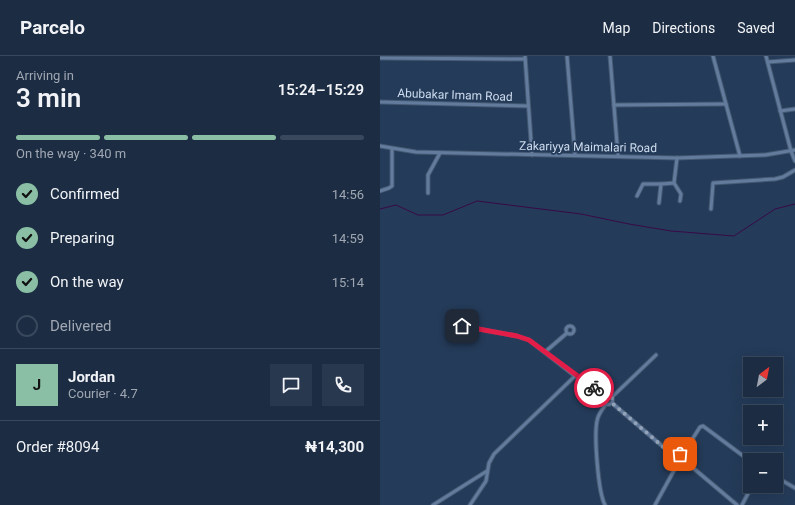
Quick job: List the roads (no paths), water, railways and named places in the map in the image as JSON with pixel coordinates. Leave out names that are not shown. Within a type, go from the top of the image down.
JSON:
[{"type":"street","points":[[567,56],[575,155]]},
{"type":"street","points":[[610,56],[618,156]]},
{"type":"street","points":[[713,56],[740,156]]},
{"type":"street","points":[[766,56],[780,111],[795,160]]},
{"type":"street","points":[[380,58],[525,58],[532,155]]},
{"type":"street","points":[[768,62],[795,60]]},
{"type":"street","name":"Abubakar Imam Road","points":[[380,102],[528,106]]},
{"type":"street","points":[[614,105],[726,104]]},
{"type":"street","points":[[780,111],[795,109]]},
{"type":"street","name":"Zakariyya Maimalari Road","points":[[380,146],[416,152],[440,153],[677,158],[765,155],[793,150]]},
{"type":"street","points":[[380,190],[392,186],[392,149]]},
{"type":"street","points":[[428,193],[428,175],[440,153]]},
{"type":"street","points":[[677,158],[674,183],[681,194],[680,201]]},
{"type":"street","points":[[711,209],[713,183],[774,179],[783,177],[795,170]]},
{"type":"street","points":[[637,196],[643,184],[674,183]]},
{"type":"street","points":[[659,203],[661,184]]},
{"type":"street","points":[[462,326],[524,338],[545,352],[575,376],[606,396],[612,397]]},
{"type":"street","points":[[545,352],[567,332]]},
{"type":"street","points":[[656,355],[612,397],[612,403],[675,457],[674,461],[677,465]]},
{"type":"street","points":[[470,505],[486,481],[488,463],[494,454],[575,376]]},
{"type":"street","points":[[606,396],[604,399],[606,404]]},
{"type":"street","points":[[605,505],[600,485],[596,433],[597,420],[600,411],[606,404],[612,403]]},
{"type":"street","points":[[683,454],[700,427],[703,426],[743,456]]},
{"type":"street","points":[[675,457],[677,454],[683,454]]},
{"type":"street","points":[[683,454],[686,458],[686,462],[737,505]]},
{"type":"street","points":[[677,465],[682,466],[686,462]]},
{"type":"street","points":[[655,505],[677,465]]},
{"type":"street","points":[[433,505],[488,471]]},
{"type":"street","points":[[783,481],[795,488]]},
{"type":"street","points":[[742,505],[748,493]]},
{"type":"waterway","points":[[380,209],[396,205],[418,215],[443,215],[477,201],[581,214],[671,231],[734,236],[775,209],[795,204]]}]
